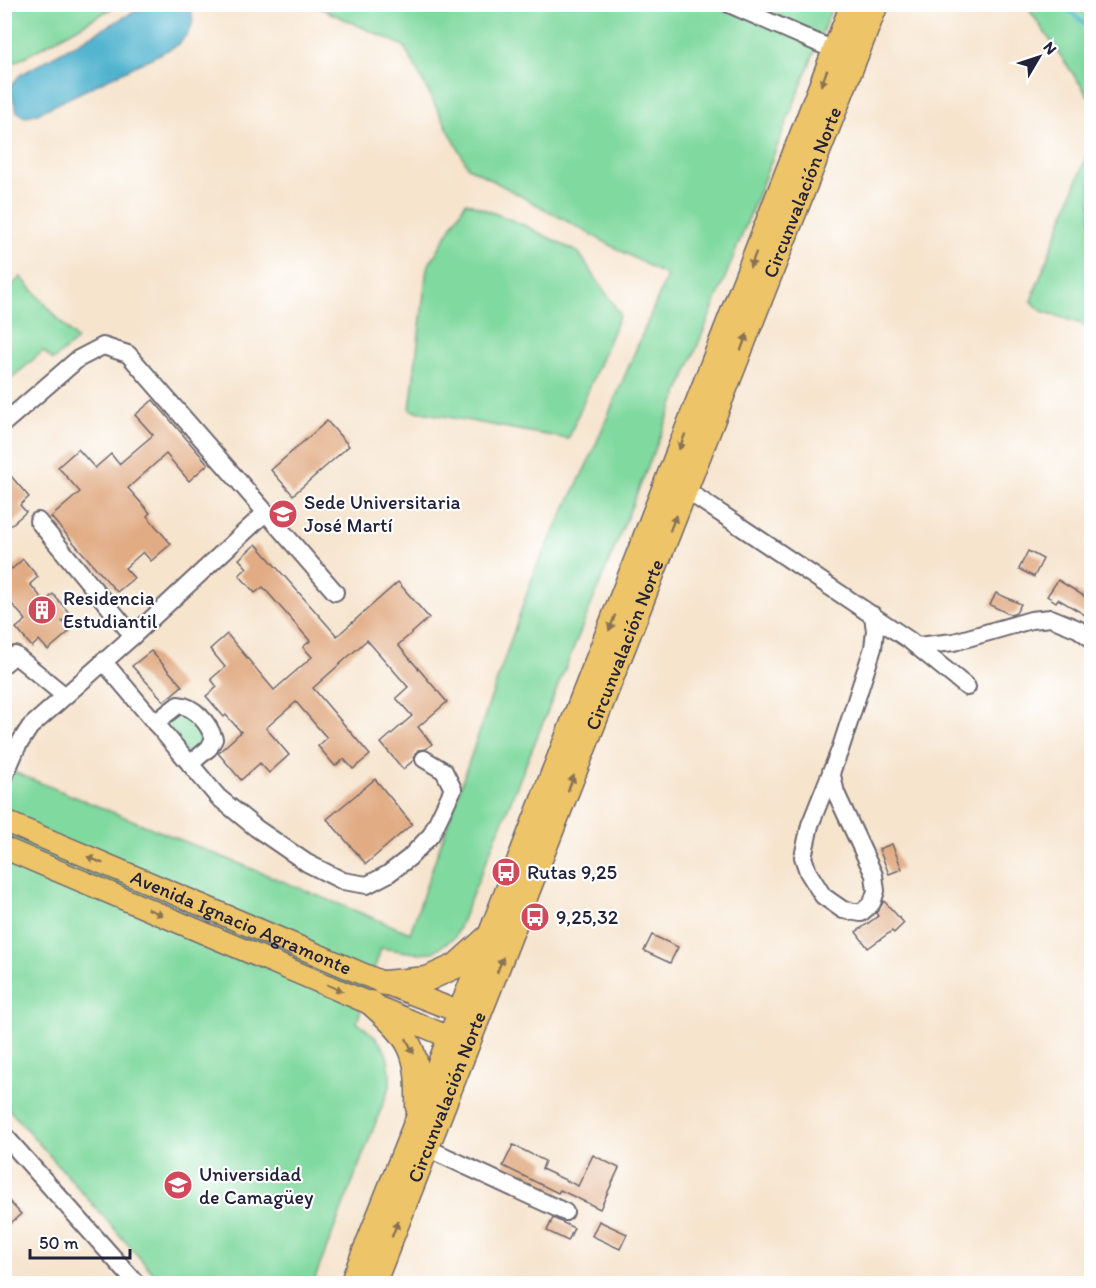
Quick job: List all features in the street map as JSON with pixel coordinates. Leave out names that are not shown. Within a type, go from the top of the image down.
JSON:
[{"type":"highway","name":"Circunvalación Norte","points":[[373,1284],[426,1148],[469,1016],[686,490],[844,55],[853,4]]},
{"type":"highway","name":"Circunvalación Norte","points":[[469,1016],[490,935],[844,55],[876,4]]},
{"type":"highway","points":[[384,983],[427,979],[456,966],[490,935]]},
{"type":"highway","points":[[371,1004],[397,1026],[415,1057],[419,1087],[418,1118]]},
{"type":"highway","name":"Circunvalación Norte","points":[[352,1284],[418,1118],[459,1042]]},
{"type":"main road","name":"Avenida Ignacio Agramonte","points":[[4,821],[384,983],[469,1016]]},
{"type":"main road","name":"Avenida Ignacio Agramonte","points":[[4,848],[459,1042]]},
{"type":"street","points":[[729,4],[844,55]]},
{"type":"street","points":[[4,423],[78,359],[103,346],[128,354],[335,592]]},
{"type":"street","points":[[686,490],[873,615],[917,646],[967,687]]},
{"type":"street","points":[[4,777],[17,747],[30,727],[266,513]]},
{"type":"street","points":[[38,521],[133,636]]},
{"type":"street","points":[[831,771],[836,793],[874,875],[876,891],[872,903],[861,913],[843,910],[822,896],[808,872],[803,857],[810,825],[873,648],[875,631],[873,615]]},
{"type":"street","points":[[917,646],[954,642],[1031,620],[1051,618],[1078,629],[1092,639]]},
{"type":"street","points":[[4,663],[15,655],[65,696]]},
{"type":"street","points":[[103,662],[218,797],[256,828],[307,863],[343,881],[367,885],[388,874],[409,858],[431,835],[453,789],[444,771],[424,759]]},
{"type":"street","points":[[155,723],[178,705],[186,705],[194,710],[212,731],[214,739],[209,748],[190,764]]},
{"type":"street","points":[[4,1135],[137,1284]]},
{"type":"street","points":[[426,1148],[566,1212]]},
{"type":"green space","points":[[5,4],[118,4],[118,5],[5,68]]},
{"type":"green space","points":[[313,5],[833,5],[717,298],[455,937],[433,952],[415,953],[381,948],[357,1022],[380,1042],[384,1049],[389,1064],[390,1086],[313,1283],[162,1283],[5,1105],[4,768],[410,933],[535,570],[590,458],[667,276],[468,167],[404,46]]},
{"type":"green space","points":[[1026,5],[1091,5],[1091,100]]},
{"type":"green space","points":[[1091,145],[1091,327],[1042,311],[1031,301]]},
{"type":"green space","points":[[466,202],[526,226],[579,253],[620,314],[568,439],[410,410],[427,268]]},
{"type":"green space","points":[[21,277],[77,340],[53,360],[43,351],[5,384],[5,291]]},
{"type":"green space","points":[[184,708],[209,738],[190,758],[161,724]]},
{"type":"water","points":[[146,5],[189,5],[192,17],[191,26],[178,45],[40,112],[25,117],[17,111],[9,88],[20,75]]},
{"type":"building","points":[[153,400],[208,464],[189,481],[166,454],[128,488],[150,513],[147,516],[171,544],[151,561],[143,552],[125,568],[134,578],[117,592],[51,517],[80,492],[58,467],[78,449],[95,468],[111,454],[119,464],[153,435],[135,415]]},
{"type":"building","points":[[327,421],[349,446],[293,495],[271,470]]},
{"type":"building","points":[[4,468],[29,497],[20,505],[26,512],[4,531]]},
{"type":"building","points":[[256,544],[337,636],[398,582],[429,618],[398,645],[447,702],[418,727],[432,744],[426,749],[418,750],[414,760],[403,769],[381,743],[412,716],[396,698],[408,687],[367,640],[313,688],[370,755],[353,769],[344,759],[335,766],[318,746],[327,738],[296,702],[266,728],[289,755],[269,773],[260,763],[241,780],[218,753],[241,732],[206,696],[217,687],[211,679],[225,667],[210,649],[227,634],[274,690],[312,657],[303,647],[310,641],[263,587],[255,593],[239,575],[247,568],[239,559]]},
{"type":"building","points":[[1028,551],[1043,559],[1034,577],[1019,569]]},
{"type":"building","name":"Residencia Estudiantil","points":[[23,559],[38,577],[30,584],[45,602],[53,594],[70,614],[62,621],[70,631],[48,650],[39,640],[32,647],[16,628],[26,620],[9,601],[4,605],[4,560],[12,569]]},
{"type":"building","points":[[1058,580],[1092,601],[1092,619],[1058,599],[1056,602],[1047,596]]},
{"type":"building","points":[[996,593],[1021,604],[1016,613],[1011,615],[990,605]]},
{"type":"building","points":[[151,651],[182,686],[164,701],[132,666]]},
{"type":"building","points":[[375,779],[412,824],[366,864],[327,819]]},
{"type":"building","points":[[892,844],[902,869],[889,874],[879,849]]},
{"type":"building","points":[[884,901],[904,923],[894,933],[892,931],[868,948],[856,932],[878,916],[876,913]]},
{"type":"building","points":[[652,935],[678,947],[670,963],[644,951]]},
{"type":"building","points":[[513,1145],[545,1161],[542,1169],[578,1186],[593,1155],[619,1168],[600,1209],[560,1190],[558,1193],[503,1166]]},
{"type":"building","points":[[4,1196],[21,1214],[4,1229]]},
{"type":"building","points":[[553,1218],[574,1228],[568,1241],[547,1231]]},
{"type":"building","points":[[599,1221],[627,1234],[620,1249],[592,1236]]},
{"type":"waterway","points":[[1061,4],[1092,30]]},
{"type":"place","name":"Sede Universitaria José Martí","points":[[283,514]]},
{"type":"place","name":"Residencia Estudiantil","points":[[42,610]]},
{"type":"place","name":"Rutas 9,25","points":[[506,872]]},
{"type":"place","name":"9,25,32","points":[[535,917]]},
{"type":"place","name":"Universidad de Camagüey","points":[[178,1185]]}]
